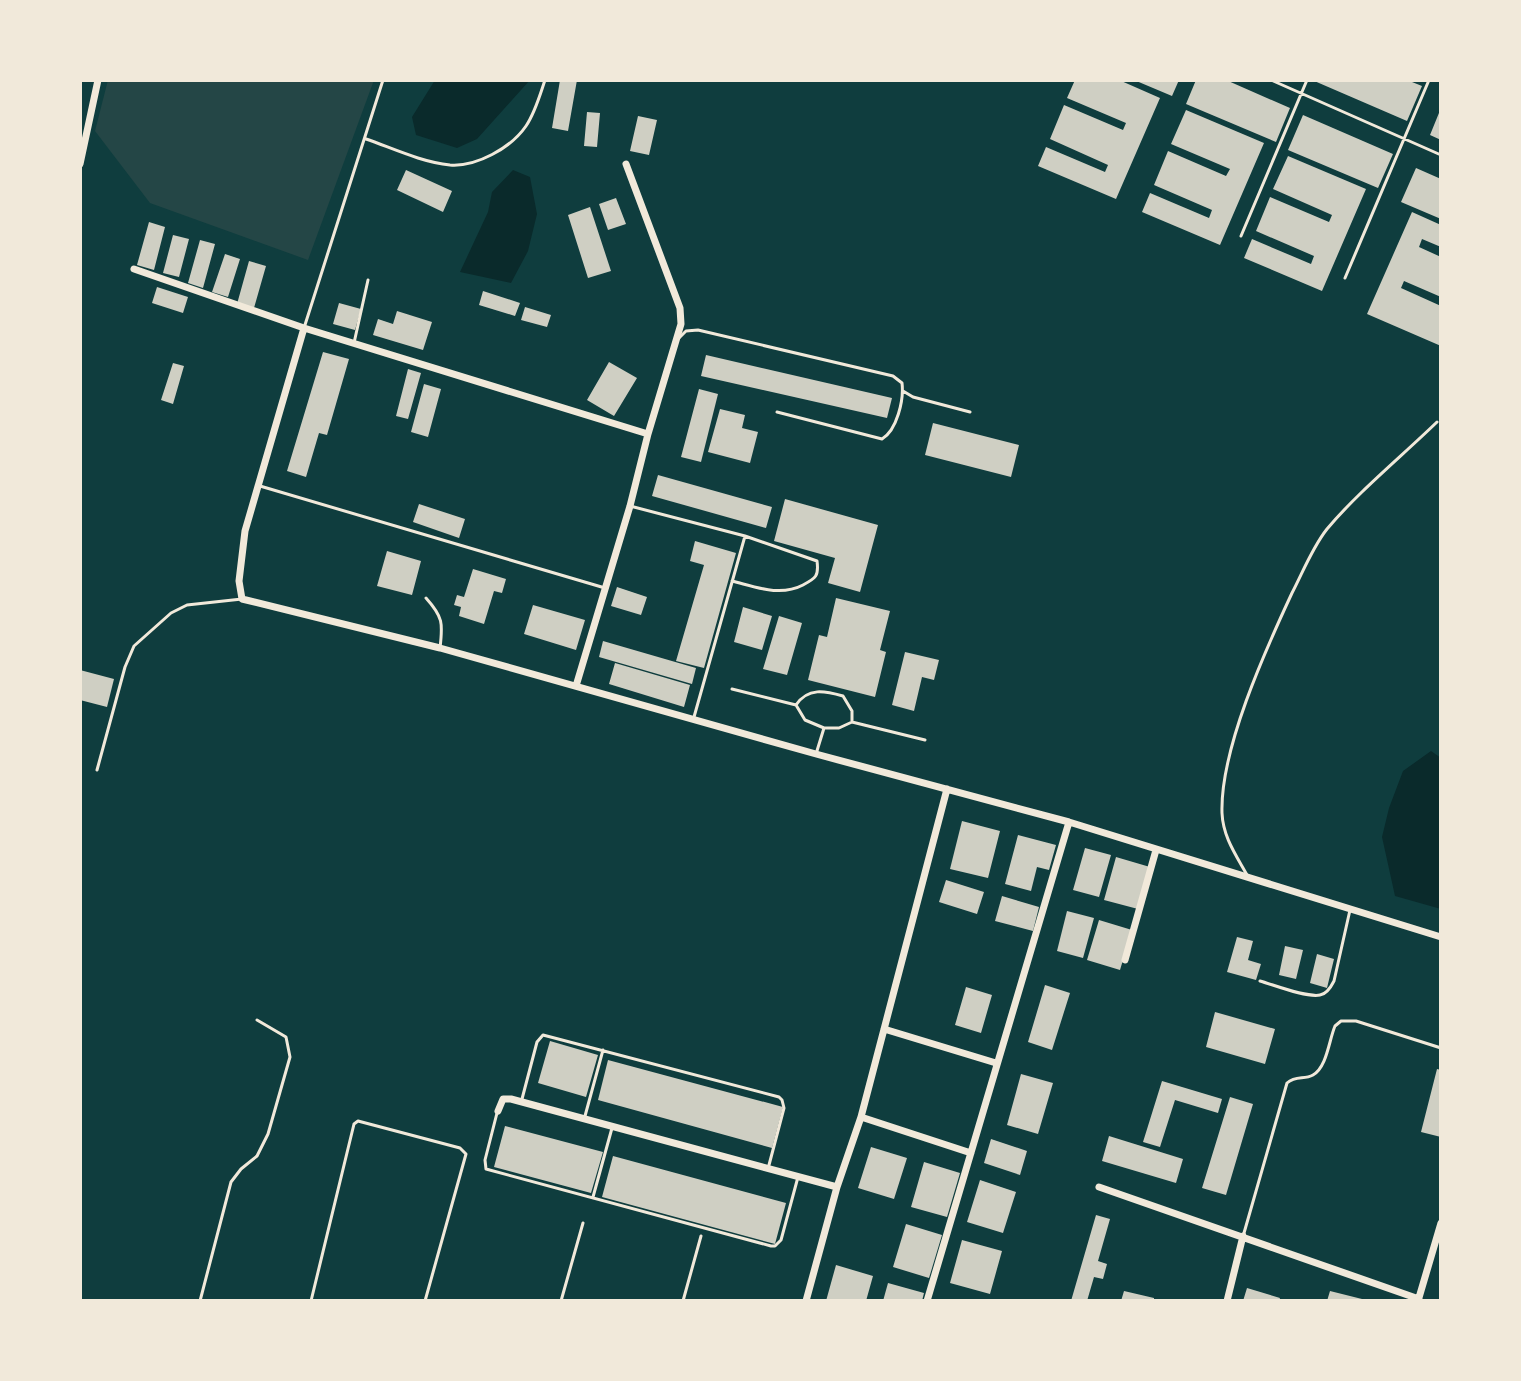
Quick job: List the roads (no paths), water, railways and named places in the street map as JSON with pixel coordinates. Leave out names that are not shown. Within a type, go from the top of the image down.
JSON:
[{"type":"street","points":[[80,164],[98,80]]},
{"type":"street","points":[[576,686],[678,339],[680,308],[626,164]]},
{"type":"street","points":[[134,269],[353,344],[648,434]]},
{"type":"street","points":[[304,328],[245,531],[240,564],[242,599],[440,648],[1069,822],[1441,937]]},
{"type":"street","points":[[806,1301],[837,1187],[861,1117],[947,789]]},
{"type":"street","points":[[927,1301],[1069,822]]},
{"type":"street","points":[[1125,960],[1156,850]]},
{"type":"street","points":[[884,1029],[996,1063]]},
{"type":"street","points":[[498,1111],[503,1099],[521,1102],[837,1187]]},
{"type":"street","points":[[861,1117],[971,1153]]},
{"type":"street","points":[[1099,1187],[1418,1300],[1441,1223]]},
{"type":"street","points":[[1227,1301],[1243,1236]]},
{"type":"lane","points":[[304,328],[383,80]]},
{"type":"lane","points":[[366,139],[426,160],[451,165],[473,162],[503,148],[525,128],[545,80]]},
{"type":"lane","points":[[1271,80],[1441,155]]},
{"type":"lane","points":[[1241,236],[1307,80]]},
{"type":"lane","points":[[1345,278],[1429,80]]},
{"type":"lane","points":[[353,344],[368,280]]},
{"type":"lane","points":[[678,339],[686,331],[714,333],[893,376],[902,383],[903,391],[894,425],[887,437],[882,439],[777,412]]},
{"type":"lane","points":[[903,391],[913,397],[970,412]]},
{"type":"lane","points":[[1248,879],[1227,839],[1222,817],[1222,796],[1237,732],[1267,646],[1309,558],[1328,528],[1437,422]]},
{"type":"lane","points":[[258,486],[605,588]]},
{"type":"lane","points":[[630,506],[745,536],[817,561],[818,575],[791,591],[732,581]]},
{"type":"lane","points":[[693,718],[745,536]]},
{"type":"lane","points":[[426,598],[443,622],[440,648]]},
{"type":"lane","points":[[97,770],[125,667],[134,646],[171,613],[187,605],[242,599]]},
{"type":"lane","points":[[732,689],[796,705],[805,720],[824,728],[833,729],[852,722],[925,740]]},
{"type":"lane","points":[[796,705],[814,691],[823,690],[843,696],[852,711],[852,722]]},
{"type":"lane","points":[[816,754],[824,728]]},
{"type":"lane","points":[[1260,981],[1311,995],[1328,991],[1334,981],[1350,910]]},
{"type":"lane","points":[[200,1301],[231,1182],[265,1145],[290,1057],[286,1037],[257,1020]]},
{"type":"lane","points":[[1243,1236],[1287,1083],[1319,1070],[1331,1036],[1341,1021],[1356,1021],[1441,1048]]},
{"type":"lane","points":[[924,1041],[927,1030]]},
{"type":"lane","points":[[521,1102],[539,1038],[547,1036],[603,1050],[782,1100],[784,1108],[768,1169]]},
{"type":"lane","points":[[584,1119],[603,1050]]},
{"type":"lane","points":[[498,1111],[485,1160],[486,1169],[775,1246],[781,1240],[798,1177]]},
{"type":"lane","points":[[593,1197],[612,1127]]}]
